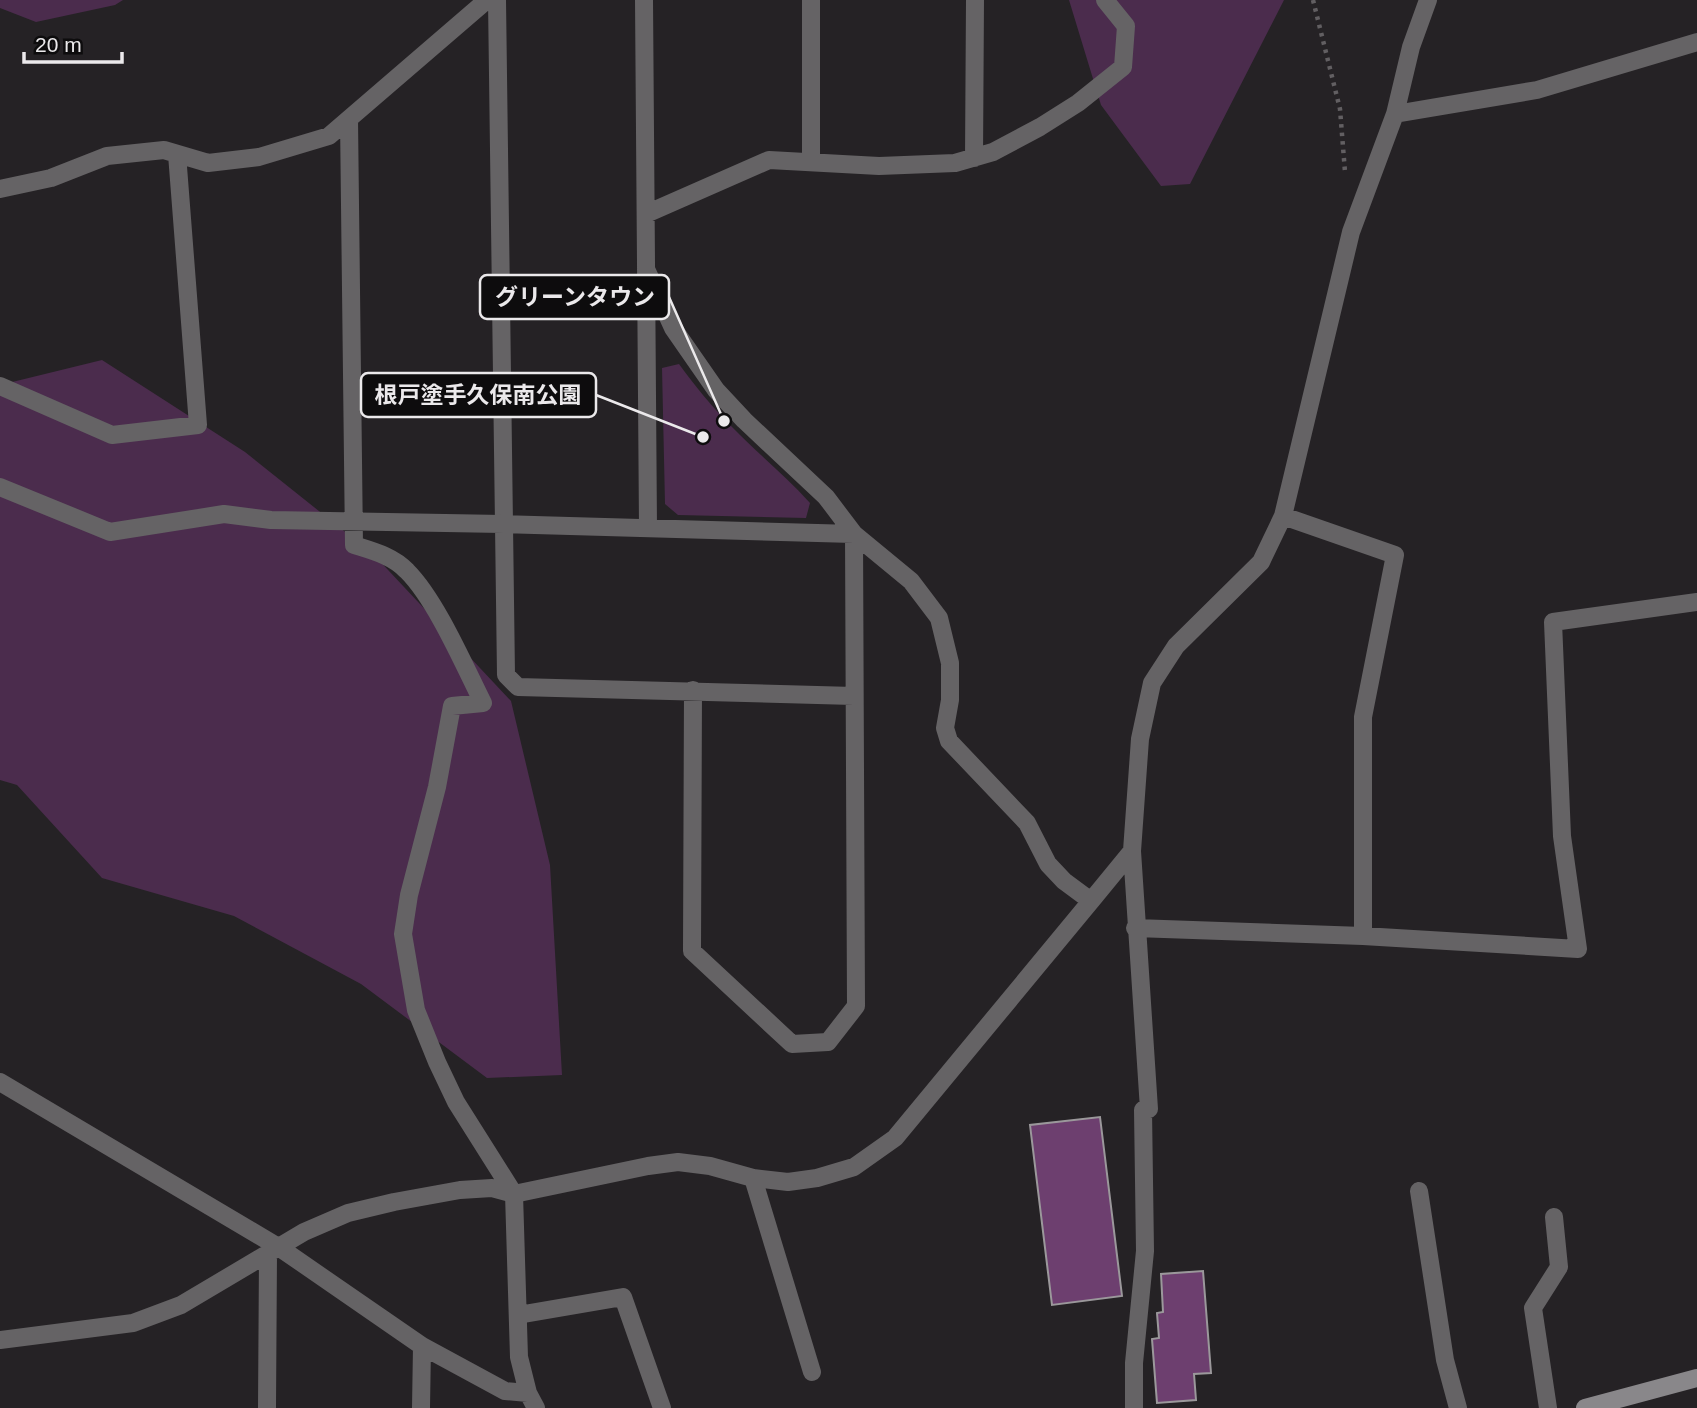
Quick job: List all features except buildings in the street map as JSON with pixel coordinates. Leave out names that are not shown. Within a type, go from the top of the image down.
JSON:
[{"type":"street","points":[[0,188],[51,178],[107,156],[164,150],[208,163],[259,157],[329,136],[487,0]]},
{"type":"street","points":[[497,0],[506,675],[518,687],[854,696]]},
{"type":"street","points":[[644,0],[648,528]]},
{"type":"street","points":[[811,0],[811,162]]},
{"type":"street","points":[[974,158],[975,0]]},
{"type":"street","points":[[646,214],[769,160],[880,166],[955,163],[993,152],[1077,103],[1123,67],[1126,26],[1105,0]]},
{"type":"street","points":[[1134,1408],[1134,1363],[1145,1251],[1143,1110],[1149,1109],[1132,851],[1140,738],[1152,683],[1176,646],[1261,562],[1283,516],[1351,232],[1395,114],[1411,47],[1428,0]]},
{"type":"street","points":[[1395,114],[1537,90],[1697,42]]},
{"type":"street","points":[[349,119],[354,545],[385,555],[407,570],[427,596],[483,704],[452,706],[437,787],[409,895],[403,934],[416,1010],[437,1062],[456,1102],[514,1194],[519,1357],[532,1400]]},
{"type":"street","points":[[0,386],[112,435],[198,425],[177,154]]},
{"type":"street","points":[[646,269],[673,328],[716,390],[826,497],[854,534],[911,581],[939,618],[950,663],[950,699],[945,728],[949,741],[1027,823],[1048,864],[1064,881],[1091,901]]},
{"type":"street","points":[[0,486],[110,533],[224,514],[271,520],[854,534]]},
{"type":"street","points":[[1283,516],[1395,555],[1363,717],[1363,936]]},
{"type":"street","points":[[693,690],[692,951],[792,1045],[828,1042],[856,1006],[854,534]]},
{"type":"street","points":[[1135,928],[1363,936],[1578,948],[1562,836],[1553,622],[1697,602]]},
{"type":"street","points":[[0,1340],[133,1323],[181,1305],[304,1232],[348,1213],[394,1202],[460,1190],[492,1188],[514,1194],[678,1162],[710,1166],[753,1178],[788,1182],[817,1178],[854,1167],[895,1138],[1132,851]]},
{"type":"street","points":[[0,1082],[422,1346],[505,1391],[532,1400]]},
{"type":"street","points":[[753,1178],[812,1372]]},
{"type":"street","points":[[1419,1191],[1445,1360],[1458,1408]]},
{"type":"street","points":[[1548,1408],[1533,1308],[1559,1267],[1554,1217]]},
{"type":"street","points":[[267,1408],[274,1251]]},
{"type":"street","points":[[518,1315],[623,1297],[662,1408]]},
{"type":"street","points":[[421,1408],[422,1346]]},
{"type":"street","points":[[1585,1408],[1697,1378]]},
{"type":"path","points":[[1313,0],[1339,109],[1346,177]]},
{"type":"shaded area","points":[[0,0],[123,0],[115,5],[36,22],[0,8]]},
{"type":"shaded area","points":[[1069,0],[1284,0],[1190,184],[1161,186],[1101,105]]},
{"type":"shaded area","points":[[102,360],[245,452],[374,555],[511,701],[550,865],[562,1075],[487,1078],[361,984],[234,916],[102,878],[17,785],[0,780],[0,385]]},
{"type":"shaded area","points":[[679,364],[725,419],[810,503],[806,518],[678,515],[665,504],[662,368]]},
{"type":"place","name":"グリーンタウン","points":[[724,421]]},
{"type":"place","name":"根戸塗手久保南公園","points":[[703,437]]}]
